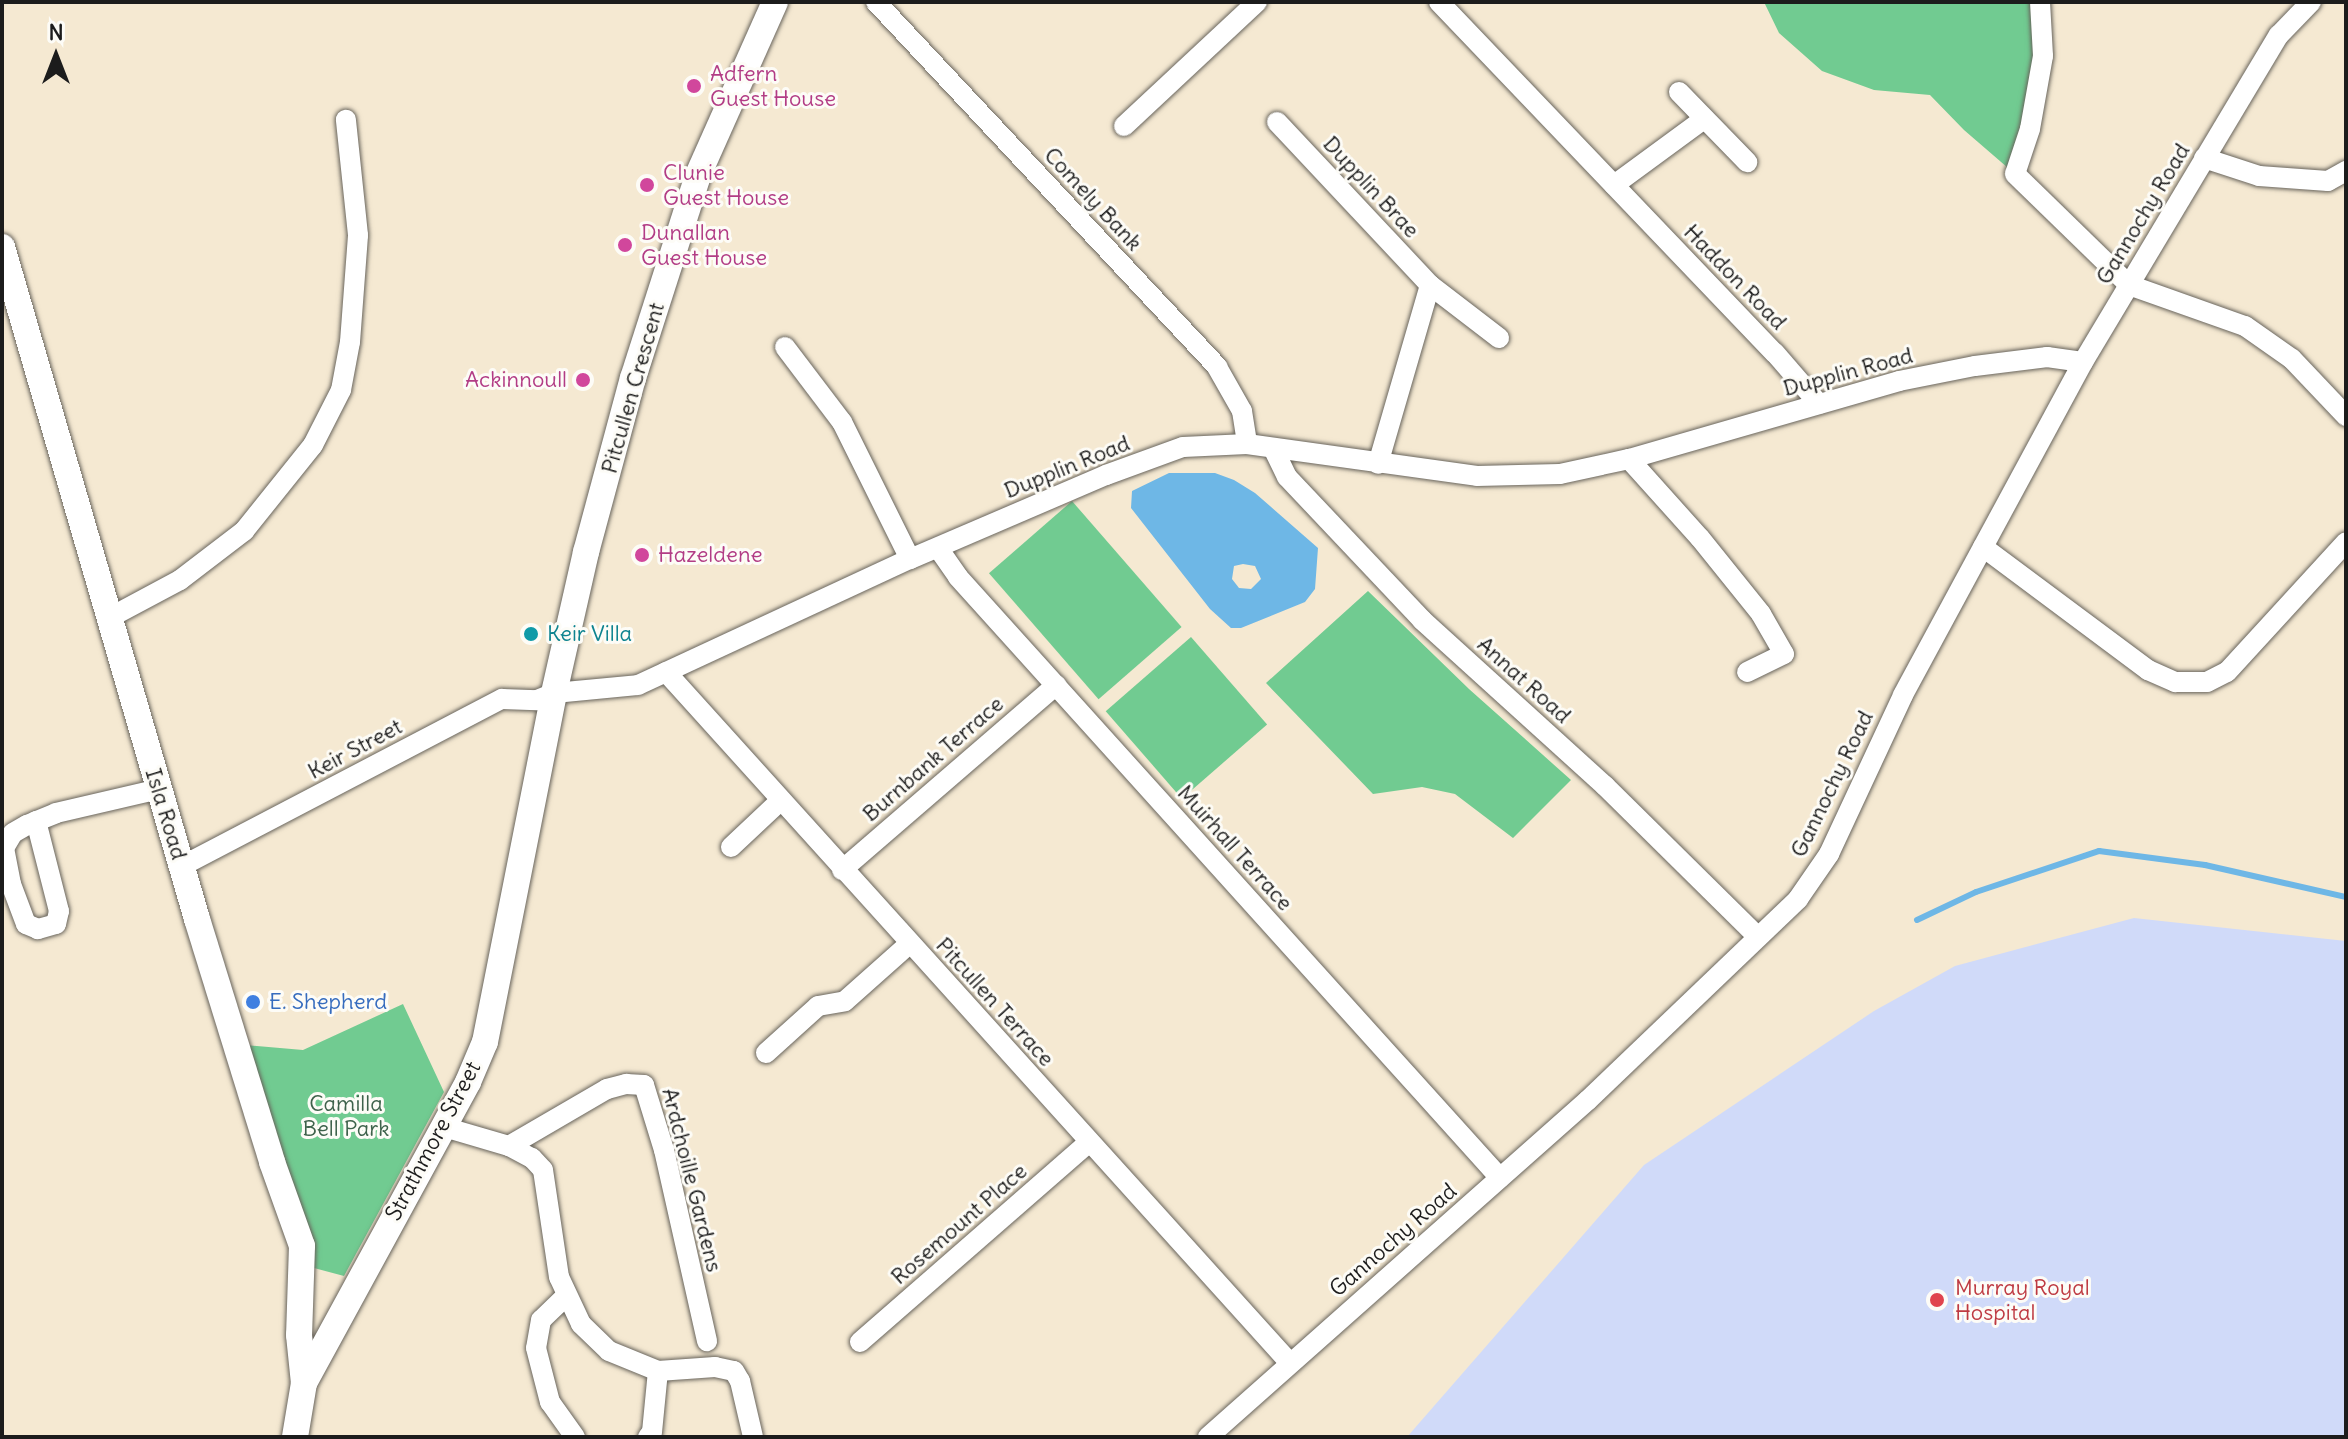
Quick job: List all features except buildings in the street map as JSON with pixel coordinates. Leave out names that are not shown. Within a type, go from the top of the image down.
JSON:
[{"type":"main road","name":"Pitcullen Crescent","points":[[554,693],[586,552],[661,286],[698,175],[775,2]]},
{"type":"main road","name":"Isla Road","points":[[2,247],[107,619],[272,1162],[302,1246],[299,1335],[304,1383]]},
{"type":"main road","name":"Strathmore Street","points":[[304,1383],[444,1127],[485,1042],[554,693]]},
{"type":"main road","points":[[295,1437],[304,1383]]},
{"type":"street","name":"Comely Bank","points":[[876,2],[1217,367],[1242,411],[1247,444]]},
{"type":"street","points":[[1124,126],[1257,2]]},
{"type":"street","name":"Haddon Road","points":[[1439,2],[1775,353],[1819,404]]},
{"type":"street","points":[[2040,2],[2043,56],[2030,129],[2015,174],[2129,285],[2245,326],[2292,359],[2346,416]]},
{"type":"street","name":"Gannochy Road","points":[[1208,1437],[1588,1100],[1798,899],[1829,854],[1903,695],[2083,362],[2279,35],[2311,2]]},
{"type":"street","points":[[1679,92],[1747,162]]},
{"type":"street","points":[[1614,185],[1704,119]]},
{"type":"street","points":[[107,619],[180,580],[244,531],[313,445],[341,390],[350,342],[358,235],[346,120]]},
{"type":"street","name":"Dupplin Brae","points":[[1277,122],[1430,285],[1499,338]]},
{"type":"street","points":[[2204,158],[2259,176],[2328,181],[2346,171]]},
{"type":"street","points":[[1378,464],[1430,285]]},
{"type":"street","points":[[785,347],[842,422],[910,559]]},
{"type":"street","name":"Dupplin Road","points":[[554,693],[638,685],[910,559],[1106,475],[1183,447],[1247,444],[1378,464],[1491,476],[1560,474],[1629,459],[1899,381],[1975,366],[2047,357],[2083,362]]},
{"type":"street","name":"Annat Road","points":[[1273,448],[1287,477],[1422,620],[1605,786],[1757,936]]},
{"type":"street","points":[[1629,459],[1709,549],[1761,614],[1784,654],[1747,672]]},
{"type":"street","points":[[1983,547],[2148,670],[2175,682],[2207,682],[2227,672],[2346,542]]},
{"type":"street","name":"Muirhall Terrace","points":[[938,548],[958,577],[1500,1178]]},
{"type":"street","name":"Pitcullen Terrace","points":[[666,672],[1290,1363]]},
{"type":"street","name":"Burnbank Terrace","points":[[842,870],[1056,685]]},
{"type":"street","name":"Keir Street","points":[[182,866],[502,699],[537,700],[554,693]]},
{"type":"street","points":[[36,821],[59,911],[56,924],[38,929],[26,924],[19,911],[4,848],[13,833],[36,821],[56,813],[159,789]]},
{"type":"street","points":[[731,847],[780,801]]},
{"type":"street","points":[[766,1053],[818,1006],[845,1001],[910,943]]},
{"type":"street","name":"Ardchoille Gardens","points":[[509,1146],[607,1089],[626,1084],[644,1085],[664,1150],[707,1341]]},
{"type":"street","points":[[444,1127],[509,1146],[532,1158],[543,1170],[555,1261],[565,1297],[581,1324],[609,1351],[658,1371],[715,1367],[734,1371],[740,1381],[753,1437]]},
{"type":"street","name":"Rosemount Place","points":[[860,1342],[1089,1142]]},
{"type":"street","points":[[565,1297],[541,1320],[536,1348],[550,1402],[575,1437]]},
{"type":"street","points":[[648,1437],[652,1432],[658,1371]]},
{"type":"shaded area","name":"Murray Royal Hospital","points":[[2134,918],[2346,941],[2346,1437],[1407,1437],[1644,1165],[1874,1011],[1955,966]]},
{"type":"green space","points":[[1764,2],[2040,2],[2043,56],[2015,174],[1964,130],[1930,95],[1874,90],[1822,71],[1779,33]]},
{"type":"green space","points":[[1072,501],[1182,627],[1099,699],[989,573]]},
{"type":"green space","points":[[1368,591],[1469,689],[1571,780],[1513,838],[1455,794],[1422,787],[1373,794],[1266,683]]},
{"type":"green space","points":[[1191,637],[1267,725],[1182,799],[1106,711]]},
{"type":"green space","name":"Camilla Bell Park","points":[[403,1004],[444,1092],[344,1276],[314,1268],[245,1045],[303,1050]]},
{"type":"water","points":[[1169,473],[1215,473],[1234,480],[1255,493],[1318,548],[1315,589],[1305,602],[1241,628],[1231,628],[1210,609],[1131,508],[1132,491]],"holes":[[[1234,566],[1255,566],[1261,579],[1251,589],[1239,588],[1232,579]]]},
{"type":"waterway","points":[[1917,920],[1976,892],[2099,851],[2205,865],[2346,897]]},
{"type":"place","name":"Adfern Guest House","points":[[694,86]]},
{"type":"place","name":"Clunie Guest House","points":[[647,185]]},
{"type":"place","name":"Dunallan Guest House","points":[[625,245]]},
{"type":"place","name":"Ackinnoull","points":[[583,380]]},
{"type":"place","name":"Hazeldene","points":[[642,555]]},
{"type":"place","name":"Keir Villa","points":[[531,634]]},
{"type":"place","name":"E. Shepherd","points":[[253,1002]]},
{"type":"place","name":"Murray Royal Hospital","points":[[1937,1300]]}]
